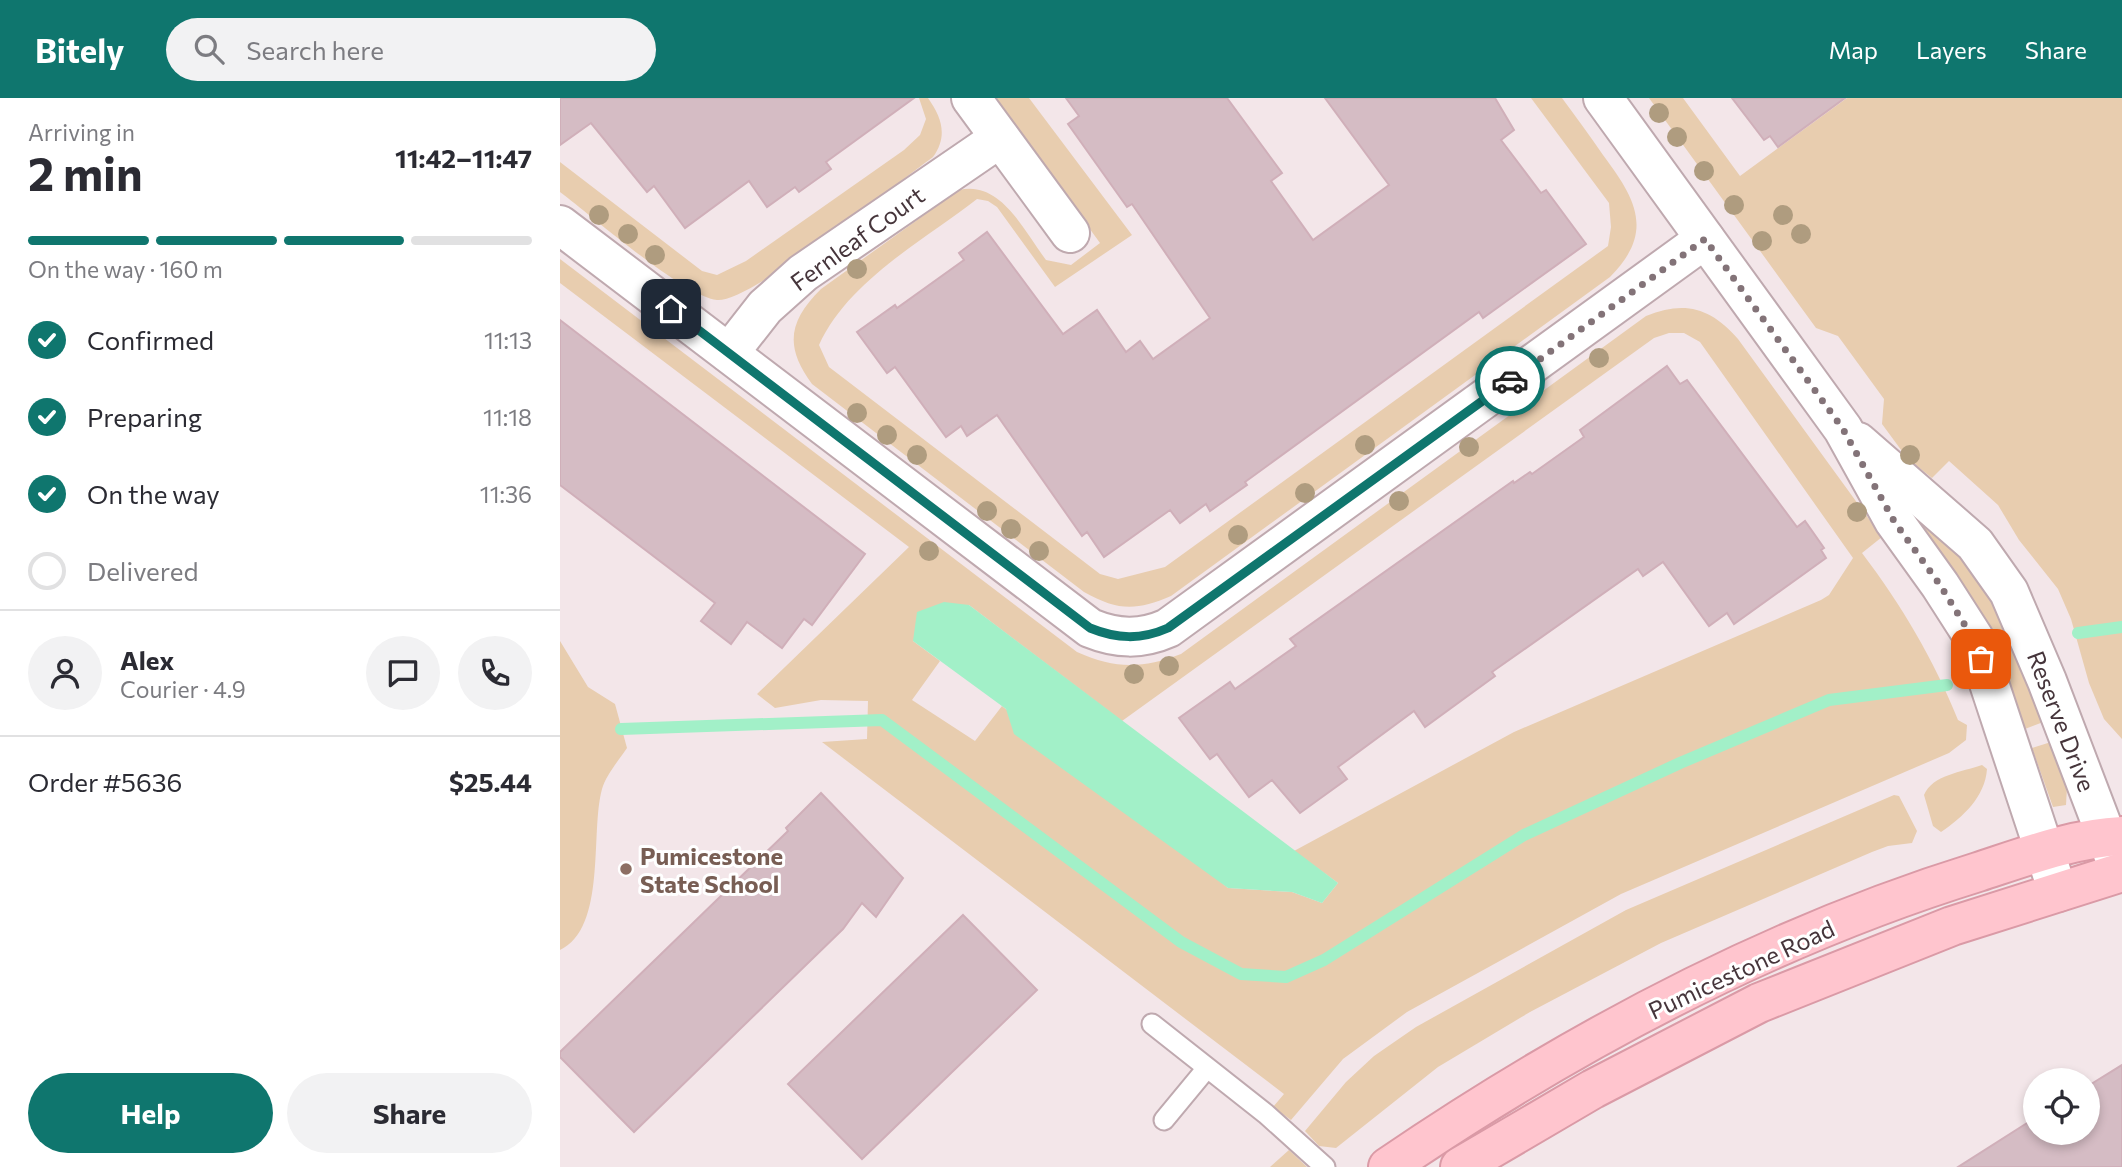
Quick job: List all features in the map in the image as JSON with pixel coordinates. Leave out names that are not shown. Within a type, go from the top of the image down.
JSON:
[{"type":"main road","name":"Pumicestone Road","points":[[1388,1167],[1580,1045],[1757,957],[1939,884],[2045,851],[2114,836]]},
{"type":"main road","name":"Pumicestone Road","points":[[1460,1167],[1593,1089],[1759,1003],[1952,926],[2121,872]]},
{"type":"street","points":[[971,98],[1070,233]]},
{"type":"street","name":"Reserve Drive","points":[[1603,98],[1843,429],[1894,521],[1940,585],[1973,638],[2058,892]]},
{"type":"street","name":"Fernleaf Court","points":[[729,353],[765,307],[803,273],[999,138]]},
{"type":"street","points":[[560,225],[1090,628],[1108,635],[1151,636],[1168,628],[1209,600],[1705,239]]},
{"type":"street","name":"Reserve Drive","points":[[1843,429],[1975,544],[2009,592],[2114,836],[2121,872]]},
{"type":"lane","points":[[1152,1024],[1266,1114],[1325,1167]]},
{"type":"lane","points":[[1164,1120],[1208,1068]]},
{"type":"shaded area","points":[[919,98],[928,98],[940,120],[941,142],[933,157],[791,263],[735,296],[717,300],[683,285],[560,192],[560,162],[702,271],[717,275],[746,261],[904,150],[920,135],[926,119]]},
{"type":"shaded area","points":[[995,98],[1029,98],[1132,235],[1055,287],[997,207],[988,201],[977,199],[867,282],[832,322],[819,345],[829,367],[1100,574],[1118,579],[1165,567],[1608,246],[1611,227],[1609,203],[1531,98],[1562,98],[1615,171],[1632,201],[1636,216],[1633,245],[1610,277],[1171,596],[1137,606],[1117,606],[1084,592],[812,384],[797,358],[794,346],[794,334],[802,312],[821,289],[959,190],[974,189],[999,200],[1020,222],[1046,260],[1071,265],[1100,243]]},
{"type":"shaded area","points":[[1649,98],[1683,98],[1740,176],[1847,98],[2122,98],[2122,739],[2104,719],[2089,683],[2071,619],[2058,589],[2019,540],[1998,505],[1949,461],[1932,478],[1907,458],[1882,424],[1884,399],[1838,336],[1816,328]]},
{"type":"shaded area","points":[[560,259],[1077,652],[1104,662],[1129,665],[1154,662],[1181,654],[1646,316],[1673,308],[1696,310],[1718,320],[1738,339],[1882,537],[1862,553],[1916,633],[1958,720],[1967,725],[1966,740],[1949,753],[1621,894],[1407,1012],[1343,1059],[1291,1120],[1273,1107],[1284,1094],[822,742],[867,739],[868,701],[821,700],[775,708],[757,694],[909,547],[560,283]],"holes":[[[1669,333],[1684,333],[1700,342],[1853,558],[1829,595],[1821,600],[1514,732],[1294,851],[1338,883],[1322,903],[1292,892],[1228,888],[1002,706],[975,741],[912,700],[940,661],[913,641],[969,605],[1122,721],[1654,338]]]},
{"type":"shaded area","points":[[1916,506],[1950,538],[1996,598],[2046,721],[2025,729],[2011,688],[1907,514]]},
{"type":"shaded area","points":[[944,602],[969,605],[1338,883],[1322,903],[1292,892],[1228,888],[1014,734],[1006,709],[913,641],[917,612]]},
{"type":"shaded area","points":[[560,641],[588,687],[615,704],[627,748],[602,789],[591,901],[585,922],[575,939],[560,950]]},
{"type":"shaded area","points":[[2051,742],[2067,787],[2066,805],[2053,807],[2032,748]]},
{"type":"shaded area","points":[[1982,765],[1987,769],[1982,789],[1965,813],[1941,832],[1933,826],[1924,795],[1928,788],[1948,775]]},
{"type":"shaded area","points":[[1894,795],[1899,796],[1917,831],[1912,843],[1888,846],[1872,852],[1661,943],[1530,1012],[1438,1067],[1336,1148],[1319,1146],[1305,1131],[1346,1082],[1374,1056],[1416,1027],[1626,910]]},
{"type":"shaded area","points":[[1289,1150],[1307,1167],[1270,1167]]},
{"type":"building","points":[[560,98],[914,98],[826,162],[831,169],[799,192],[795,187],[767,207],[749,181],[685,228],[654,186],[647,192],[591,123],[560,145]]},
{"type":"building","points":[[1066,98],[1227,98],[1282,173],[1271,181],[1313,240],[1389,185],[1325,98],[1495,98],[1514,130],[1501,140],[1541,193],[1546,190],[1586,244],[1483,318],[1479,312],[1245,482],[1247,485],[1210,511],[1206,504],[1180,523],[1170,510],[1104,557],[1087,532],[1082,536],[997,415],[967,436],[961,426],[946,437],[895,367],[887,373],[857,332],[895,305],[897,308],[964,260],[959,253],[987,232],[1063,334],[1097,310],[1126,352],[1140,341],[1153,359],[1210,318],[1132,204],[1127,207],[1068,124],[1079,116]]},
{"type":"building","points":[[1732,98],[1845,98],[1778,147],[1770,136],[1764,140]]},
{"type":"building","points":[[560,320],[865,554],[812,625],[804,619],[782,648],[747,622],[731,644],[701,621],[715,603],[560,485]]},
{"type":"building","points":[[1667,366],[1680,384],[1687,380],[1797,527],[1805,521],[1824,548],[1821,550],[1826,558],[1734,624],[1727,613],[1709,626],[1663,562],[1643,576],[1638,569],[1492,672],[1495,676],[1425,727],[1414,711],[1338,767],[1347,779],[1300,813],[1272,780],[1249,797],[1217,754],[1210,759],[1179,718],[1230,682],[1235,689],[1296,646],[1290,639],[1513,481],[1514,483],[1530,472],[1532,474],[1584,437],[1580,430]]},
{"type":"building","points":[[821,793],[903,878],[876,917],[862,903],[843,929],[634,1132],[560,1057],[560,1052],[788,831],[786,828]]},
{"type":"building","points":[[963,915],[1037,990],[862,1159],[788,1084]]},
{"type":"building","points":[[2122,1065],[2122,1167],[1958,1167],[2023,1126],[2023,1145],[2100,1145],[2100,1079]]},
{"type":"waterway","points":[[2078,633],[2122,627]]},
{"type":"waterway","points":[[621,729],[882,720],[1181,942],[1241,974],[1286,977],[1324,960],[1524,835],[1680,763],[1829,700],[1947,685]]},
{"type":"way so far","points":[[1510,381],[1705,239],[1843,429],[1894,521],[1940,585],[1973,638],[1981,659]]},
{"type":"place","name":"Pumicestone State School","points":[[626,869]]},
{"type":"route","points":[[671,309],[1090,628],[1108,635],[1129,637],[1151,636],[1168,628],[1510,381]]}]
